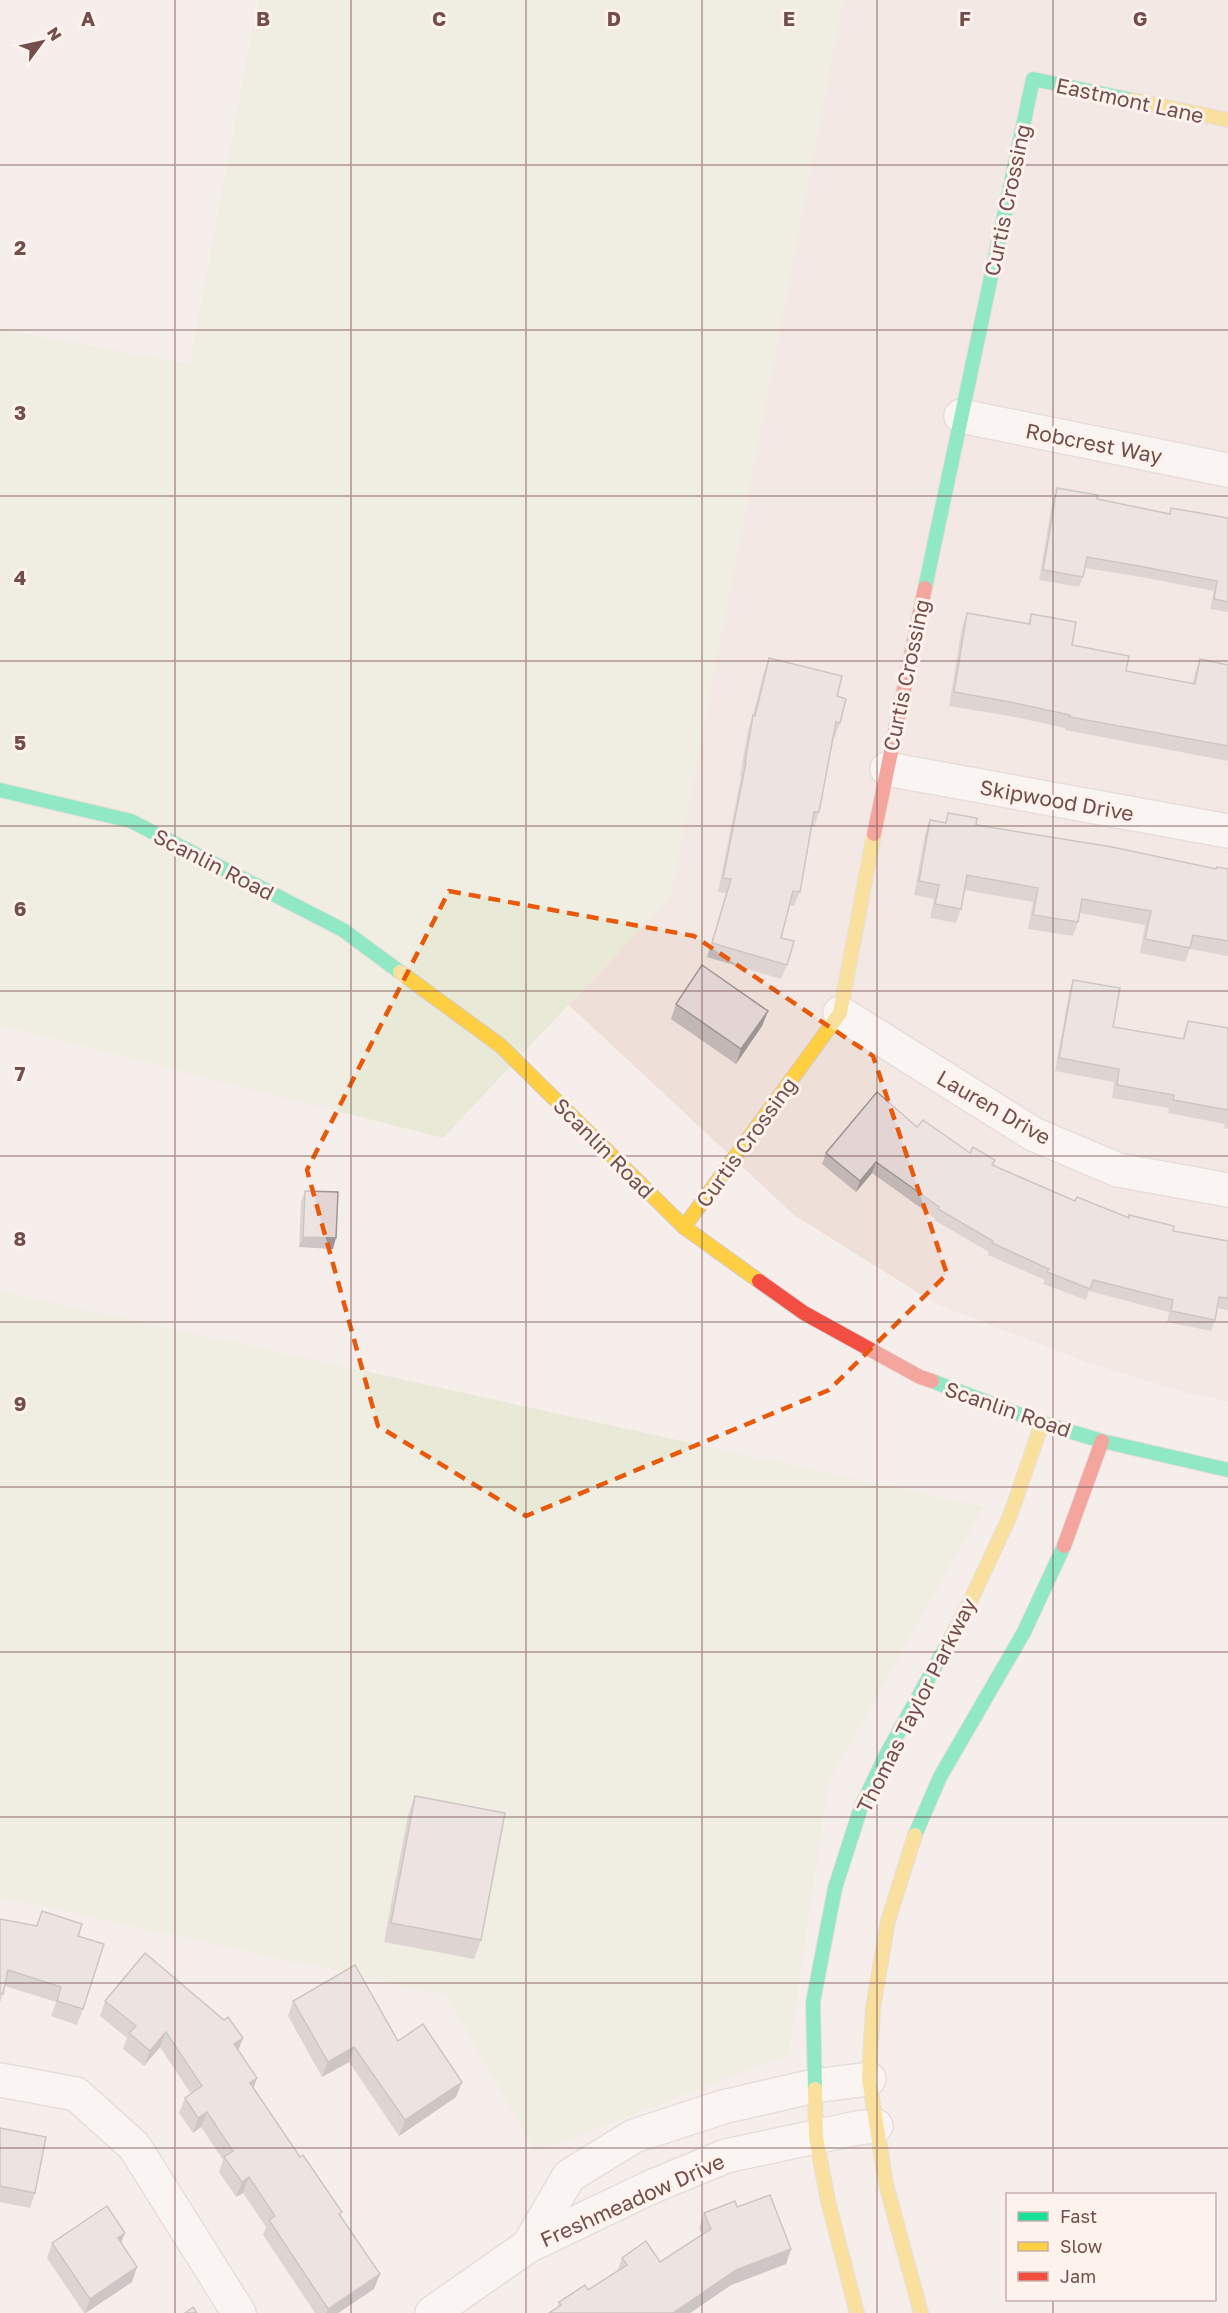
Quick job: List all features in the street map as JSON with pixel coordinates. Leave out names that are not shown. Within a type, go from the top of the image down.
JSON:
[{"type":"street","name":"Eastmont Lane","points":[[1033,79],[1228,120]]},
{"type":"street","name":"Curtis Crossing","points":[[684,1227],[840,1013],[887,769],[1033,79]]},
{"type":"street","name":"Robcrest Way","points":[[961,416],[1228,470]]},
{"type":"street","name":"Skipwood Drive","points":[[887,769],[1228,831]]},
{"type":"street","name":"Scanlin Road","points":[[0,790],[131,821],[342,930],[501,1046],[684,1227],[804,1313],[910,1372],[1042,1423],[1228,1470]]},
{"type":"street","name":"Lauren Drive","points":[[840,1013],[1034,1134],[1118,1170],[1228,1190]]},
{"type":"street","name":"Thomas Taylor Parkway","points":[[857,2313],[828,2201],[816,2137],[813,2002],[835,1888],[861,1807],[885,1755],[969,1604],[1010,1516],[1042,1423]]},
{"type":"street","points":[[921,2313],[886,2184],[869,2079],[873,2008],[888,1922],[913,1839],[940,1777],[1024,1632],[1062,1552],[1102,1440]]},
{"type":"street","name":"Freshmeadow Drive","points":[[528,2246],[569,2176],[634,2136],[723,2107],[814,2086],[869,2079]]},
{"type":"street","points":[[0,2080],[76,2094],[134,2146],[239,2313]]},
{"type":"street","name":"Freshmeadow Drive","points":[[432,2313],[528,2246],[651,2187],[726,2156],[876,2126]]},
{"type":"highlighted area","points":[[449,891],[694,936],[873,1056],[947,1274],[829,1390],[526,1516],[378,1426],[307,1170]]},
{"type":"shaded area","points":[[843,0],[1228,0],[1228,1401],[1187,1393],[1089,1363],[936,1304],[794,1215],[569,1005],[671,896]]},
{"type":"green space","points":[[258,0],[843,0],[671,896],[443,1138],[0,1025],[0,329],[190,364]]},
{"type":"green space","points":[[0,1291],[983,1507],[828,1783],[789,2054],[536,2152],[446,1995],[0,1897]]},
{"type":"building","points":[[1057,488],[1098,495],[1097,499],[1170,514],[1171,508],[1228,518],[1228,602],[1214,599],[1217,581],[1087,557],[1083,577],[1043,570]]},
{"type":"building","points":[[967,613],[1030,624],[1031,614],[1076,622],[1072,645],[1129,656],[1126,671],[1195,684],[1200,659],[1228,665],[1228,746],[1070,717],[1070,715],[1015,703],[954,692]]},
{"type":"building","points":[[769,658],[842,676],[837,696],[846,699],[840,723],[836,722],[819,812],[814,812],[800,892],[793,891],[781,938],[794,941],[787,965],[712,943],[731,879],[723,878],[753,715],[755,716]]},
{"type":"building","points":[[948,813],[977,818],[976,825],[1112,847],[1216,869],[1217,867],[1228,869],[1228,941],[1193,935],[1190,948],[1145,939],[1151,911],[1082,899],[1078,922],[1033,915],[1038,888],[967,875],[961,909],[935,904],[939,885],[919,881],[930,820],[946,823]]},
{"type":"building","points":[[702,965],[768,1011],[741,1049],[676,1004]]},
{"type":"building","points":[[1073,980],[1120,988],[1113,1027],[1184,1039],[1188,1021],[1228,1028],[1228,1110],[1173,1100],[1174,1095],[1117,1085],[1119,1069],[1059,1058]]},
{"type":"building","points":[[877,1092],[917,1127],[923,1120],[970,1153],[973,1147],[995,1160],[992,1165],[1075,1201],[1077,1197],[1129,1218],[1129,1215],[1174,1226],[1173,1231],[1228,1241],[1228,1298],[1219,1297],[1215,1320],[1171,1311],[1173,1300],[1093,1280],[1090,1289],[1047,1272],[1049,1269],[992,1243],[993,1241],[938,1209],[939,1207],[876,1162],[860,1181],[826,1153]]},
{"type":"building","points":[[305,1191],[338,1192],[336,1238],[303,1237]]},
{"type":"building","points":[[415,1796],[505,1813],[481,1940],[391,1923]]},
{"type":"building","points":[[42,1911],[82,1924],[78,1936],[104,1944],[83,2009],[57,2001],[61,1987],[8,1970],[3,1994],[0,1993],[0,1919],[37,1926]]},
{"type":"building","points":[[145,1953],[224,2020],[228,2017],[243,2038],[234,2044],[257,2078],[250,2083],[300,2157],[303,2155],[342,2212],[339,2214],[380,2274],[328,2309],[269,2220],[275,2216],[249,2177],[242,2182],[224,2157],[233,2151],[207,2112],[198,2118],[185,2098],[202,2086],[166,2032],[150,2051],[129,2033],[136,2026],[105,2001]]},
{"type":"building","points":[[355,1965],[398,2041],[423,2024],[462,2082],[405,2120],[354,2047],[328,2062],[293,2001]]},
{"type":"building","points":[[0,2128],[46,2137],[35,2193],[0,2186]]},
{"type":"building","points":[[770,2195],[791,2249],[736,2270],[673,2313],[549,2313],[561,2305],[559,2302],[585,2285],[588,2290],[627,2265],[622,2258],[646,2241],[660,2262],[711,2229],[704,2213],[735,2201],[737,2207]]},
{"type":"building","points":[[107,2206],[125,2233],[118,2238],[137,2267],[90,2299],[52,2243]]},
{"type":"building","points":[[193,2307],[197,2313],[185,2313]]},
{"type":"traffic: fast","points":[[925,588],[1033,79],[1132,100]]},
{"type":"traffic: fast","points":[[0,790],[131,821],[343,930],[400,972]]},
{"type":"traffic: fast","points":[[932,1381],[1042,1423],[1102,1441],[1228,1470]]},
{"type":"traffic: fast","points":[[915,1835],[940,1777],[1024,1632],[1064,1546]]},
{"type":"traffic: fast","points":[[815,2089],[813,2002],[835,1888],[861,1807],[886,1755],[952,1636]]},
{"type":"traffic: slow","points":[[1132,100],[1228,120]]},
{"type":"traffic: slow","points":[[684,1227],[840,1013],[874,834]]},
{"type":"traffic: slow","points":[[400,972],[501,1046],[684,1227],[759,1281]]},
{"type":"traffic: slow","points":[[952,1636],[1010,1516],[1042,1423]]},
{"type":"traffic: slow","points":[[915,1835],[888,1921],[873,2008],[869,2079],[886,2184],[921,2313]]},
{"type":"traffic: slow","points":[[815,2089],[816,2137],[828,2201],[857,2313]]},
{"type":"traffic: jam","points":[[874,834],[925,588]]},
{"type":"traffic: jam","points":[[759,1281],[804,1313],[920,1377],[932,1381]]},
{"type":"traffic: jam","points":[[1064,1546],[1102,1441]]}]
